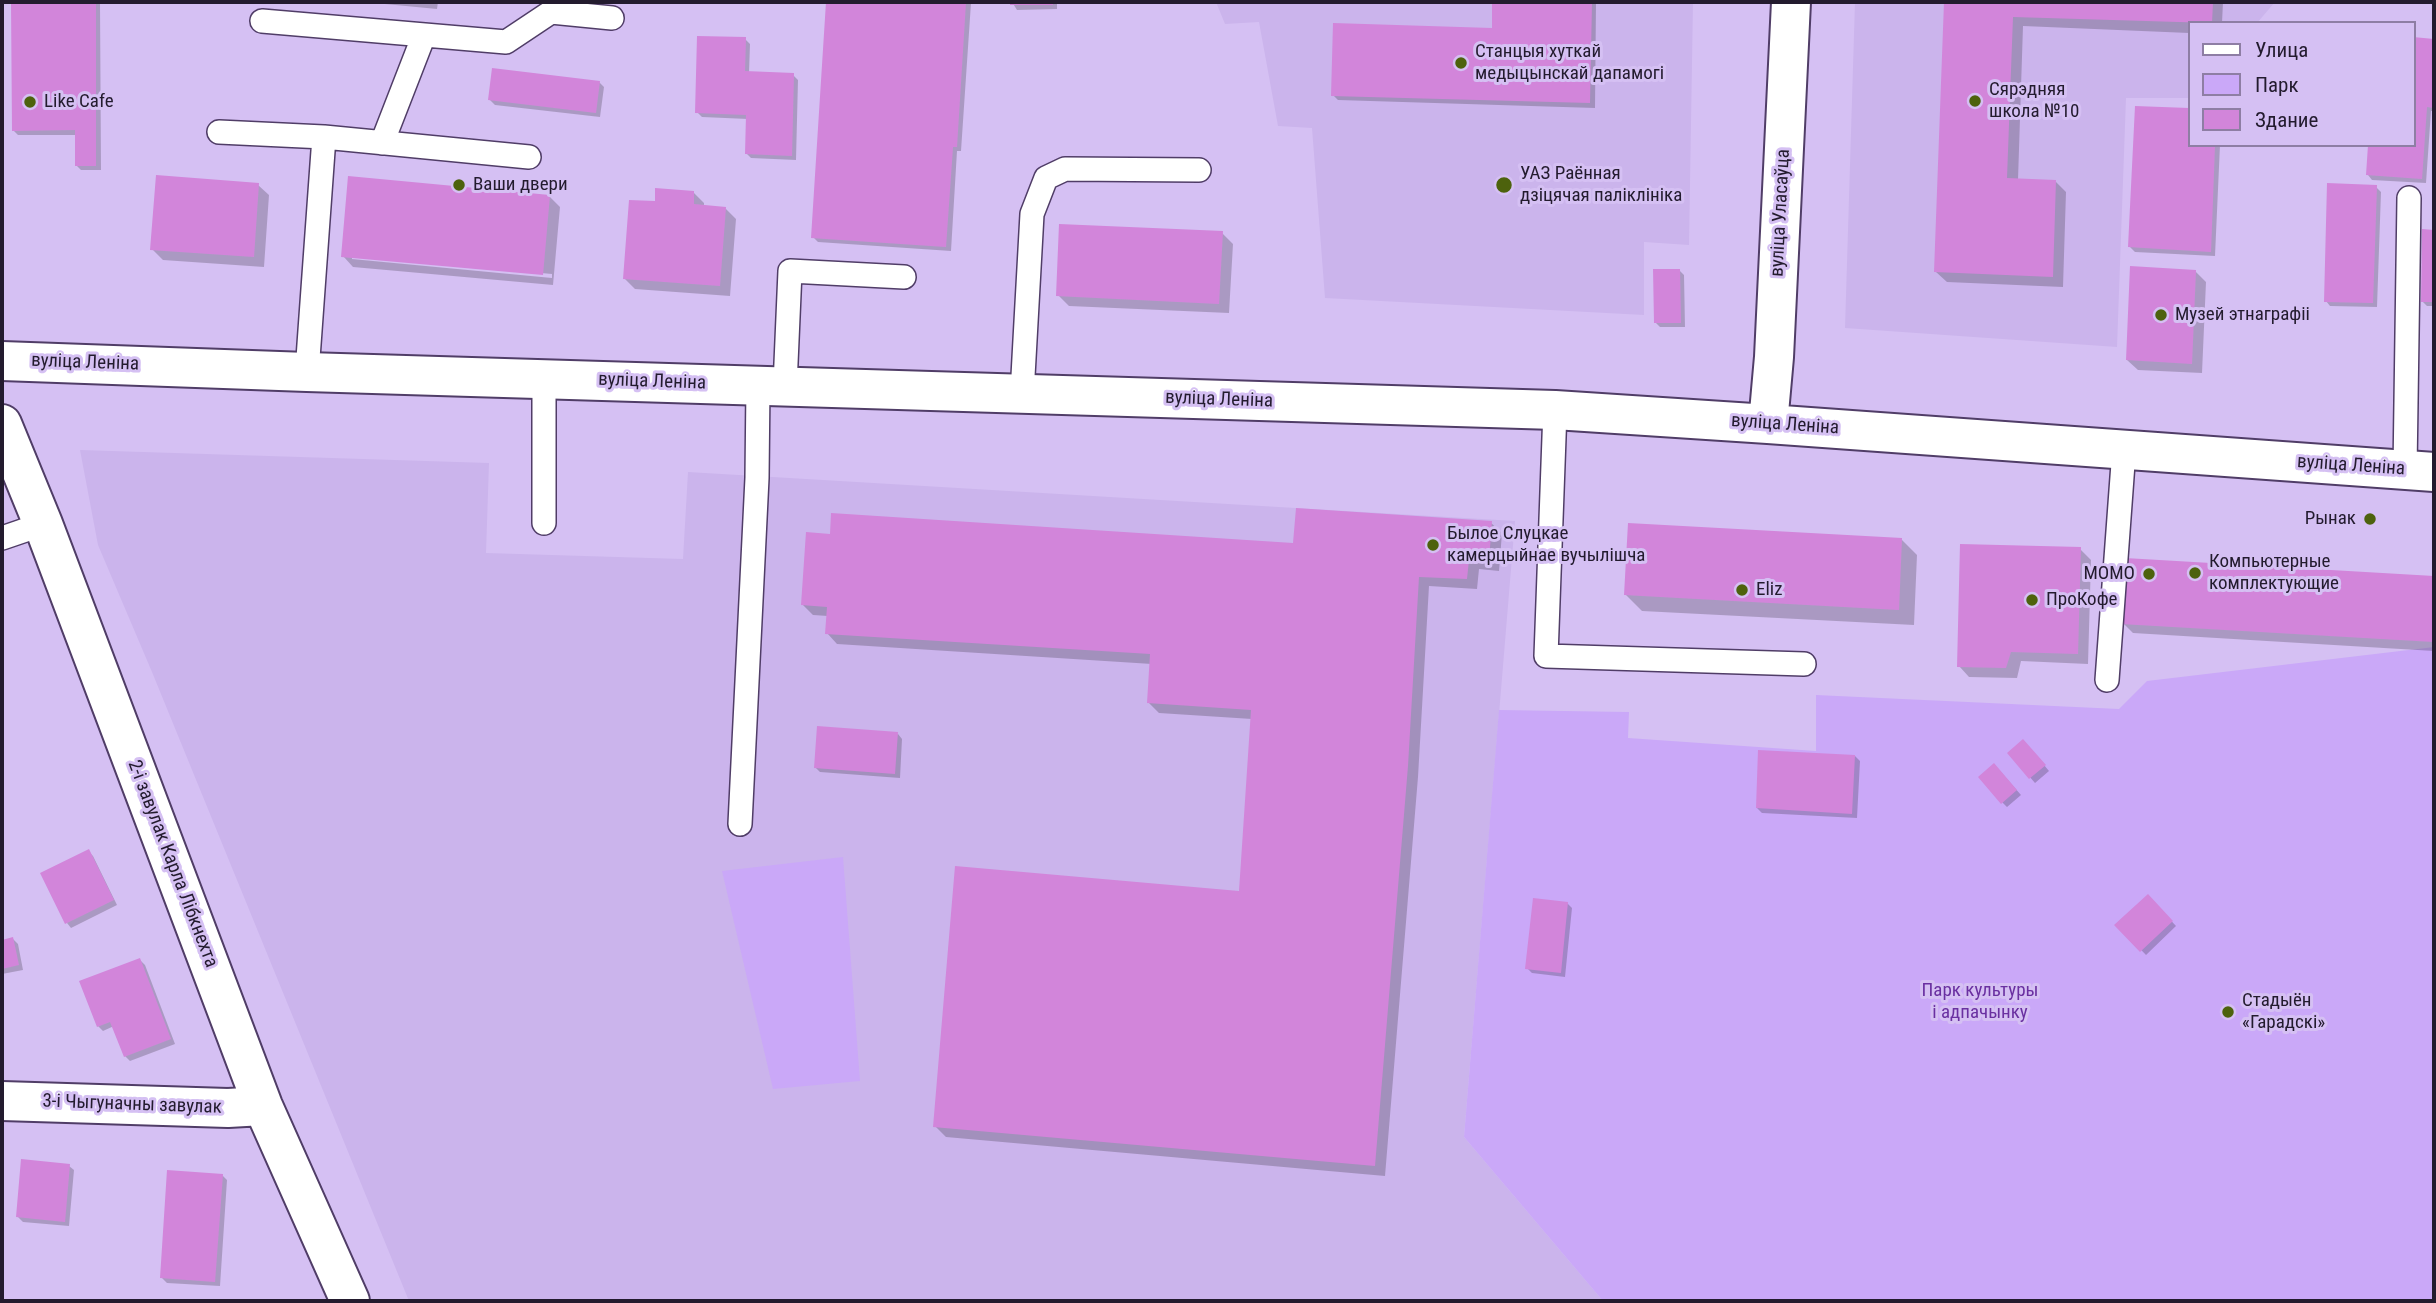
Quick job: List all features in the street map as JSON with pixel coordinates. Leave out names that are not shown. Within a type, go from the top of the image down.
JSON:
[{"type":"main road","name":"вуліца Уласаўца","points":[[1768,424],[1774,357],[1791,2]]},
{"type":"main road","name":"вуліца Леніна","points":[[2,360],[307,372],[1555,410],[2420,471]]},
{"type":"main road","name":"2-і завулак Карла Лібкнехта","points":[[2,424],[43,524],[263,1106],[350,1301]]},
{"type":"main road","name":"3-і Чыгуначны завулак","points":[[2,1101],[228,1108],[263,1106]]},
{"type":"lane","points":[[262,21],[506,42],[551,12],[611,18]]},
{"type":"lane","points":[[382,143],[424,35]]},
{"type":"lane","points":[[219,132],[324,137],[529,157]]},
{"type":"lane","points":[[307,372],[324,137]]},
{"type":"lane","points":[[1022,394],[1032,214],[1046,178],[1065,169],[1199,170]]},
{"type":"lane","points":[[2409,198],[2420,471]]},
{"type":"lane","points":[[740,824],[757,478],[790,271],[904,277]]},
{"type":"lane","points":[[544,379],[544,523]]},
{"type":"lane","points":[[1555,410],[1546,656],[1804,664]]},
{"type":"lane","points":[[2108,680],[2124,450]]},
{"type":"lane","points":[[2,538],[43,524]]},
{"type":"shaded area","name":"УАЗ Раённая дзіцячая паліклініка","points":[[1216,2],[1693,2],[1689,245],[1644,242],[1644,315],[1325,298],[1312,128],[1278,126],[1259,22],[1225,24]]},
{"type":"shaded area","points":[[1855,2],[2275,2],[2259,21],[2188,21],[2188,98],[2126,98],[2117,347],[1845,328]]},
{"type":"shaded area","points":[[80,450],[489,463],[486,553],[683,559],[688,472],[1515,521],[1464,1137],[1603,1301],[409,1301],[98,545]]},
{"type":"green space","name":"Парк культуры і адпачынку","points":[[2434,647],[2434,1301],[1603,1301],[1464,1137],[1499,710],[1629,712],[1628,738],[1816,751],[1816,695],[2119,709],[2147,681]]},
{"type":"green space","points":[[843,857],[860,1081],[773,1089],[722,871]]},
{"type":"building","points":[[11,2],[96,2],[96,166],[75,166],[75,130],[12,131]]},
{"type":"building","points":[[826,2],[966,2],[957,147],[953,147],[946,247],[811,238]]},
{"type":"building","points":[[1010,2],[1053,2],[1053,5],[1010,5]]},
{"type":"building","name":"Станцыя хуткай медыцынскай дапамогі","points":[[1492,2],[1592,2],[1590,103],[1331,96],[1333,23],[1492,28]]},
{"type":"building","name":"Сярэдняя школа №10","points":[[1944,2],[2213,2],[2212,21],[2013,17],[2007,178],[2056,180],[2053,277],[1934,272]]},
{"type":"building","points":[[697,36],[746,37],[745,71],[794,73],[792,156],[745,154],[746,115],[695,113]]},
{"type":"building","points":[[2415,37],[2434,39],[2434,108],[2427,107],[2422,179],[2366,175],[2368,147],[2415,147]]},
{"type":"building","points":[[492,68],[600,81],[596,113],[488,100]]},
{"type":"building","points":[[2135,106],[2188,108],[2188,147],[2215,147],[2211,252],[2128,247]]},
{"type":"building","points":[[156,175],[259,183],[254,257],[150,250]]},
{"type":"building","points":[[348,176],[550,195],[543,275],[341,257]]},
{"type":"building","points":[[2327,183],[2377,185],[2373,303],[2324,302]]},
{"type":"building","points":[[655,188],[694,191],[694,204],[726,207],[720,286],[623,279],[629,200],[655,201]]},
{"type":"building","points":[[1059,224],[1223,231],[1219,304],[1056,296]]},
{"type":"building","points":[[2422,229],[2434,230],[2434,302],[2421,302]]},
{"type":"building","name":"Музей этнаграфіі","points":[[2130,266],[2196,270],[2192,364],[2126,360]]},
{"type":"building","points":[[1653,269],[1680,269],[1681,323],[1654,323]]},
{"type":"building","points":[[1296,508],[1492,521],[1489,561],[1469,560],[1467,579],[1419,577],[1408,766],[1375,1166],[933,1127],[955,866],[1239,891],[1251,710],[1147,703],[1150,654],[825,634],[827,607],[801,605],[806,532],[830,534],[831,513],[1293,543]]},
{"type":"building","points":[[1628,523],[1902,538],[1899,610],[1624,595]]},
{"type":"building","points":[[1960,544],[2081,547],[2078,654],[2011,652],[2006,668],[1957,667]]},
{"type":"building","points":[[2125,558],[2434,576],[2434,642],[2121,624]]},
{"type":"building","points":[[817,726],[898,732],[895,774],[814,768]]},
{"type":"building","points":[[2023,739],[2046,765],[2029,779],[2007,753]]},
{"type":"building","points":[[1758,750],[1855,755],[1852,814],[1756,808]]},
{"type":"building","points":[[1994,763],[2017,790],[2001,804],[1978,777]]},
{"type":"building","points":[[89,849],[114,900],[65,924],[40,873]]},
{"type":"building","points":[[2148,894],[2173,921],[2140,952],[2114,925]]},
{"type":"building","points":[[1533,898],[1568,902],[1561,973],[1525,969]]},
{"type":"building","points":[[13,937],[19,965],[2,969],[2,940]]},
{"type":"building","points":[[140,958],[171,1039],[124,1057],[110,1022],[97,1027],[79,981]]},
{"type":"building","points":[[21,1159],[70,1164],[65,1222],[16,1217]]},
{"type":"building","points":[[167,1170],[223,1174],[215,1282],[160,1278]]},
{"type":"place","name":"Станцыя хуткай медыцынскай дапамогі","points":[[1461,63]]},
{"type":"place","name":"Сярэдняя школа №10","points":[[1975,101]]},
{"type":"place","name":"Like Cafe","points":[[30,102]]},
{"type":"place","name":"Ваши двери","points":[[459,185]]},
{"type":"place","name":"УАЗ Раённая дзіцячая паліклініка","points":[[1504,185]]},
{"type":"place","name":"Музей этнаграфіі","points":[[2161,315]]},
{"type":"place","name":"Рынак","points":[[2370,519]]},
{"type":"place","name":"Былое Слуцкае камерцыйнае вучылішча","points":[[1433,545]]},
{"type":"place","name":"Компьютерные комплектующие","points":[[2195,573]]},
{"type":"place","name":"МОМО","points":[[2149,574]]},
{"type":"place","name":"Eliz","points":[[1742,590]]},
{"type":"place","name":"ПроКофе","points":[[2032,600]]},
{"type":"place","name":"Стадыён «Гарадскі»","points":[[2228,1012]]}]
